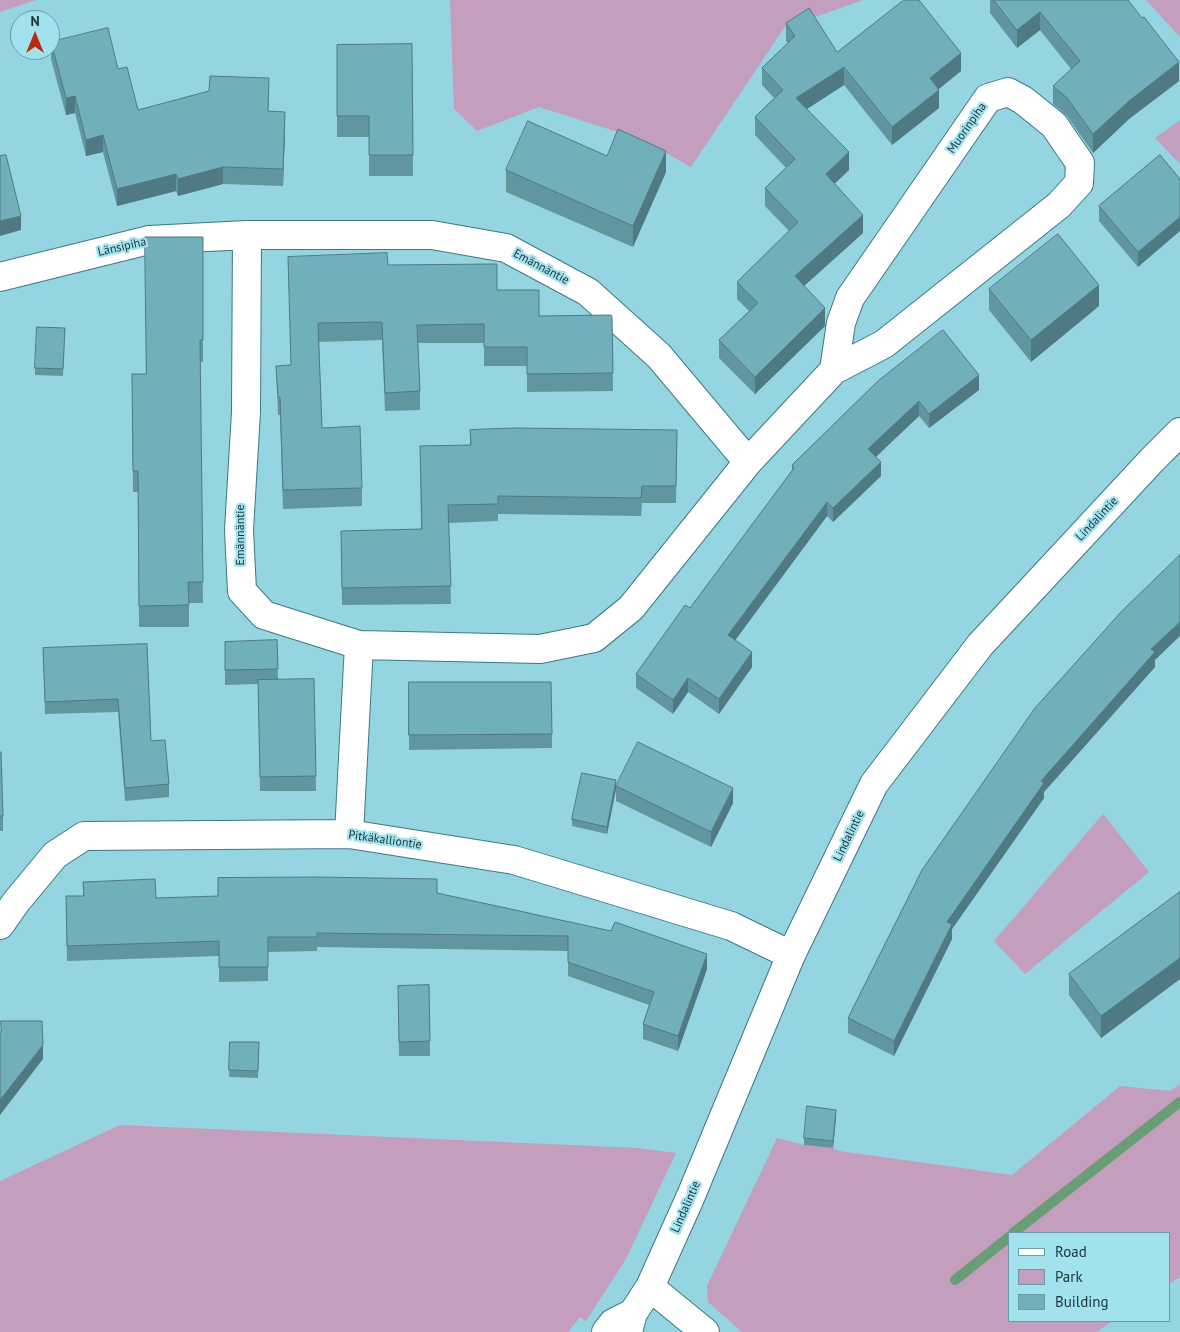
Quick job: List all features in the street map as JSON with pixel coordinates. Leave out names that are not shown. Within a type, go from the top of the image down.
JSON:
[{"type":"street","name":"Muorinpiha","points":[[748,462],[834,370],[884,344],[1059,205],[1079,183],[1080,163],[1054,125],[1023,100],[1008,92],[988,98],[850,298],[841,323],[834,370]]},
{"type":"street","name":"Emännäntie","points":[[432,235],[506,248],[588,292],[659,356],[748,462],[631,608],[594,638],[540,649],[359,645],[264,615],[242,591],[239,530],[246,412],[247,236],[432,235]]},
{"type":"street","name":"Länsipiha","points":[[0,277],[149,240],[247,236]]},
{"type":"street","name":"Lindalintie","points":[[606,1332],[613,1323],[631,1322],[650,1287],[690,1198],[791,955],[874,784],[980,645],[1180,432]]},
{"type":"street","points":[[350,834],[359,645]]},
{"type":"street","name":"Pitkäkalliontie","points":[[0,925],[16,902],[55,855],[84,836],[350,834],[514,860],[730,926],[791,955]]},
{"type":"street","points":[[650,1287],[704,1332]]},
{"type":"green space","points":[[0,0],[36,0],[0,12]]},
{"type":"green space","points":[[450,0],[863,0],[784,28],[691,167],[643,140],[539,107],[477,131],[454,109]]},
{"type":"green space","points":[[1146,0],[1180,0],[1180,37]]},
{"type":"green space","points":[[1180,120],[1180,164],[1155,138]]},
{"type":"green space","points":[[1103,814],[1149,872],[1025,974],[994,941]]},
{"type":"green space","points":[[1180,1084],[1180,1277],[1170,1283],[1170,1232],[1008,1232],[1008,1322],[1111,1322],[1096,1332],[742,1332],[708,1302],[707,1286],[777,1138],[804,1145],[833,1148],[839,1151],[1012,1175],[1120,1086],[1170,1091]]},
{"type":"green space","points":[[120,1125],[637,1148],[676,1153],[626,1259],[586,1321],[580,1317],[568,1332],[0,1332],[0,1181]]},
{"type":"building","points":[[904,0],[919,0],[961,53],[930,78],[939,90],[892,127],[844,67],[796,98],[849,152],[826,174],[863,215],[795,276],[825,308],[755,377],[719,340],[758,303],[737,282],[798,222],[765,188],[795,159],[755,117],[783,90],[762,68],[795,36],[786,23],[809,8],[837,52]]},
{"type":"building","points":[[994,0],[1128,0],[1142,18],[1144,17],[1179,62],[1129,101],[1093,134],[1067,98],[1053,86],[1080,61],[1040,12],[1017,30]]},
{"type":"building","points":[[108,28],[118,69],[127,67],[138,110],[209,91],[210,76],[269,78],[268,111],[285,112],[283,169],[223,167],[178,179],[176,174],[117,189],[103,135],[86,140],[75,96],[66,98],[56,60],[60,60],[60,40]]},
{"type":"building","points":[[412,44],[413,155],[369,155],[369,116],[337,116],[337,45]]},
{"type":"building","points":[[528,121],[607,156],[618,129],[666,151],[633,226],[506,170]]},
{"type":"building","points":[[6,155],[21,216],[0,221],[0,156]]},
{"type":"building","points":[[1160,155],[1180,179],[1180,217],[1138,252],[1099,206]]},
{"type":"building","points":[[1058,234],[1099,285],[1031,340],[989,289]]},
{"type":"building","points":[[145,237],[203,237],[203,340],[200,340],[203,582],[188,582],[189,605],[139,606],[138,471],[133,471],[132,374],[146,374]]},
{"type":"building","points":[[387,253],[388,265],[497,264],[497,290],[539,290],[539,316],[611,315],[613,373],[527,374],[527,347],[484,347],[484,324],[417,325],[420,391],[385,393],[382,322],[318,323],[322,428],[360,426],[362,488],[283,490],[280,397],[278,397],[276,366],[291,365],[288,257]]},
{"type":"building","points":[[37,327],[65,328],[63,369],[35,368]]},
{"type":"building","points":[[943,330],[979,375],[929,414],[919,401],[868,449],[881,462],[833,508],[827,502],[728,635],[752,652],[719,699],[688,678],[673,700],[636,674],[685,605],[690,608],[794,468],[792,465],[878,381]]},
{"type":"building","points":[[514,428],[677,430],[676,486],[642,486],[641,498],[498,496],[498,504],[448,505],[451,586],[342,588],[341,531],[422,529],[420,446],[471,445],[470,430]]},
{"type":"building","points":[[1180,555],[1180,622],[1151,649],[1155,652],[1041,781],[1044,783],[947,922],[952,924],[894,1041],[848,1018],[922,870],[1035,708],[1121,612]]},
{"type":"building","points":[[277,640],[278,669],[225,670],[225,642]]},
{"type":"building","points":[[147,644],[151,741],[165,740],[169,784],[125,788],[118,699],[45,702],[43,648]]},
{"type":"building","points":[[314,679],[316,776],[260,777],[258,680]]},
{"type":"building","points":[[409,682],[551,682],[552,734],[409,735]]},
{"type":"building","points":[[638,742],[733,788],[711,832],[616,786]]},
{"type":"building","points":[[1,752],[3,816],[0,816]]},
{"type":"building","points":[[582,773],[616,780],[607,827],[572,819]]},
{"type":"building","points":[[218,878],[437,879],[437,893],[611,931],[615,922],[707,954],[678,1036],[643,1024],[654,992],[568,962],[568,936],[317,933],[317,937],[268,937],[268,967],[219,967],[219,941],[67,946],[66,896],[84,896],[83,882],[155,879],[156,898],[218,896]]},
{"type":"building","points":[[1180,892],[1180,958],[1101,1016],[1069,974]]},
{"type":"building","points":[[429,985],[430,1041],[399,1042],[398,986]]},
{"type":"building","points":[[1,1021],[42,1021],[43,1045],[0,1100],[0,1032]]},
{"type":"building","points":[[230,1042],[259,1042],[258,1071],[229,1070]]},
{"type":"building","points":[[807,1106],[836,1110],[833,1141],[804,1138]]},
{"type":"waterway","points":[[1014,1232],[1180,1102]]},
{"type":"waterway","points":[[955,1280],[1008,1238]]}]
